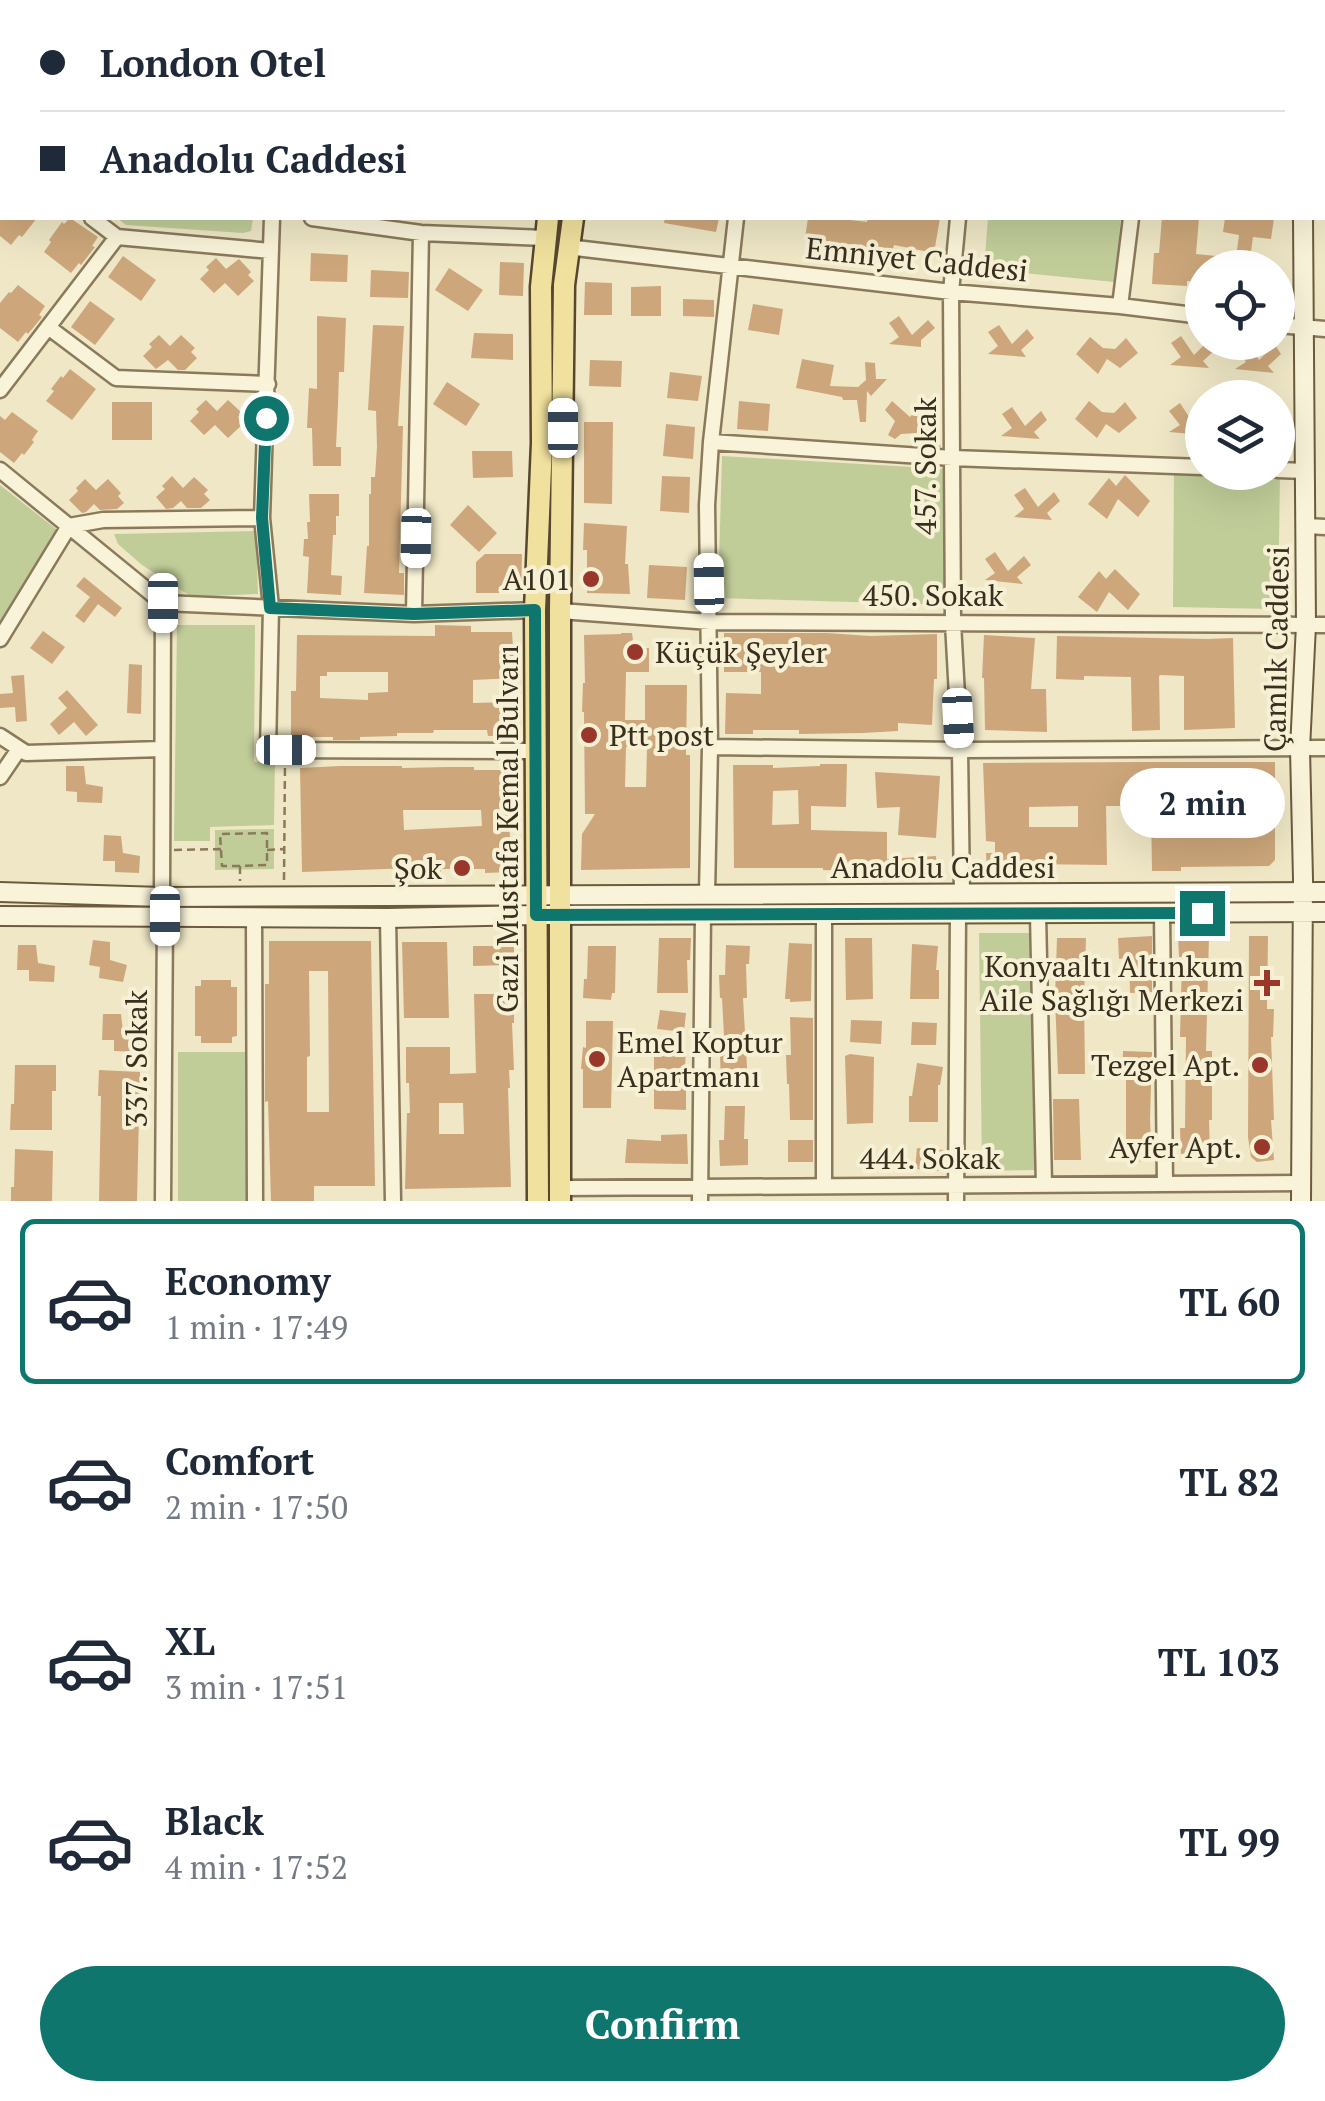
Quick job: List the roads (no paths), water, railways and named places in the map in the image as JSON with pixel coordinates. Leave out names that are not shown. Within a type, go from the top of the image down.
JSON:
[{"type":"main road","name":"Gazi Mustafa Kemal Bulvarı","points":[[560,1194],[560,611],[564,286],[572,220]]},
{"type":"main road","name":"Gazi Mustafa Kemal Bulvarı","points":[[538,1201],[535,610],[542,443],[541,287],[546,228]]},
{"type":"street","points":[[95,220],[118,236],[271,251]]},
{"type":"street","points":[[272,220],[262,518],[270,608],[268,750],[536,750]]},
{"type":"street","points":[[342,220],[421,233],[546,228]]},
{"type":"street","points":[[707,894],[707,505],[736,220]]},
{"type":"street","name":"457. Sokak","points":[[958,220],[951,292],[953,623],[962,895]]},
{"type":"street","points":[[1120,306],[1131,220]]},
{"type":"street","name":"Çamlık Caddesi","points":[[1301,1192],[1300,749],[1316,625],[1316,526],[1305,471],[1302,220]]},
{"type":"street","points":[[414,614],[421,233]]},
{"type":"street","points":[[0,390],[118,236]]},
{"type":"street","name":"Emniyet Caddesi","points":[[567,246],[951,292],[1185,314]]},
{"type":"street","points":[[48,327],[116,378],[268,384]]},
{"type":"street","points":[[1295,327],[1325,329]]},
{"type":"street","points":[[711,442],[952,458],[1185,466]]},
{"type":"street","points":[[0,470],[163,603],[414,614],[535,610]]},
{"type":"street","points":[[1295,471],[1305,471]]},
{"type":"street","points":[[0,639],[69,526],[104,520],[262,518]]},
{"type":"street","points":[[162,897],[163,603]]},
{"type":"street","name":"450. Sokak","points":[[560,611],[710,622],[1316,625]]},
{"type":"street","points":[[0,736],[26,753],[162,750]]},
{"type":"street","points":[[710,747],[1325,748]]},
{"type":"street","points":[[0,777],[19,749]]},
{"type":"street","points":[[536,904],[388,918],[0,914],[2,892],[162,897],[536,904],[560,905]]},
{"type":"street","name":"Anadolu Caddesi","points":[[560,905],[703,914],[824,916],[1162,913],[1303,902],[1325,892]]},
{"type":"street","name":"Anadolu Caddesi","points":[[560,905],[707,894],[962,895],[1303,902],[1325,912]]},
{"type":"street","points":[[1162,913],[1166,1184]]},
{"type":"street","points":[[700,1194],[703,914]]},
{"type":"street","points":[[1038,914],[1044,1186]]},
{"type":"street","points":[[956,1193],[958,915]]},
{"type":"street","name":"337. Sokak","points":[[162,1201],[165,916]]},
{"type":"street","points":[[824,916],[824,1186]]},
{"type":"street","points":[[254,917],[256,1201]]},
{"type":"street","points":[[388,918],[393,1201]]},
{"type":"street","name":"444. Sokak","points":[[560,1194],[700,1194],[824,1186],[956,1193],[1044,1186],[1166,1184],[1301,1192]]},
{"type":"place","name":"A101","points":[[591,579]]},
{"type":"place","name":"Küçük Şeyler","points":[[635,652]]},
{"type":"place","name":"Ptt post","points":[[589,735]]},
{"type":"place","name":"Şok","points":[[462,868]]},
{"type":"place","name":"Konyaaltı Altınkum Aile Sağlığı Merkezi","points":[[1267,983]]},
{"type":"place","name":"Emel Koptur Apartmanı","points":[[597,1059]]},
{"type":"place","name":"Tezgel Apt.","points":[[1260,1065]]},
{"type":"place","name":"Ayfer Apt.","points":[[1262,1147]]}]
